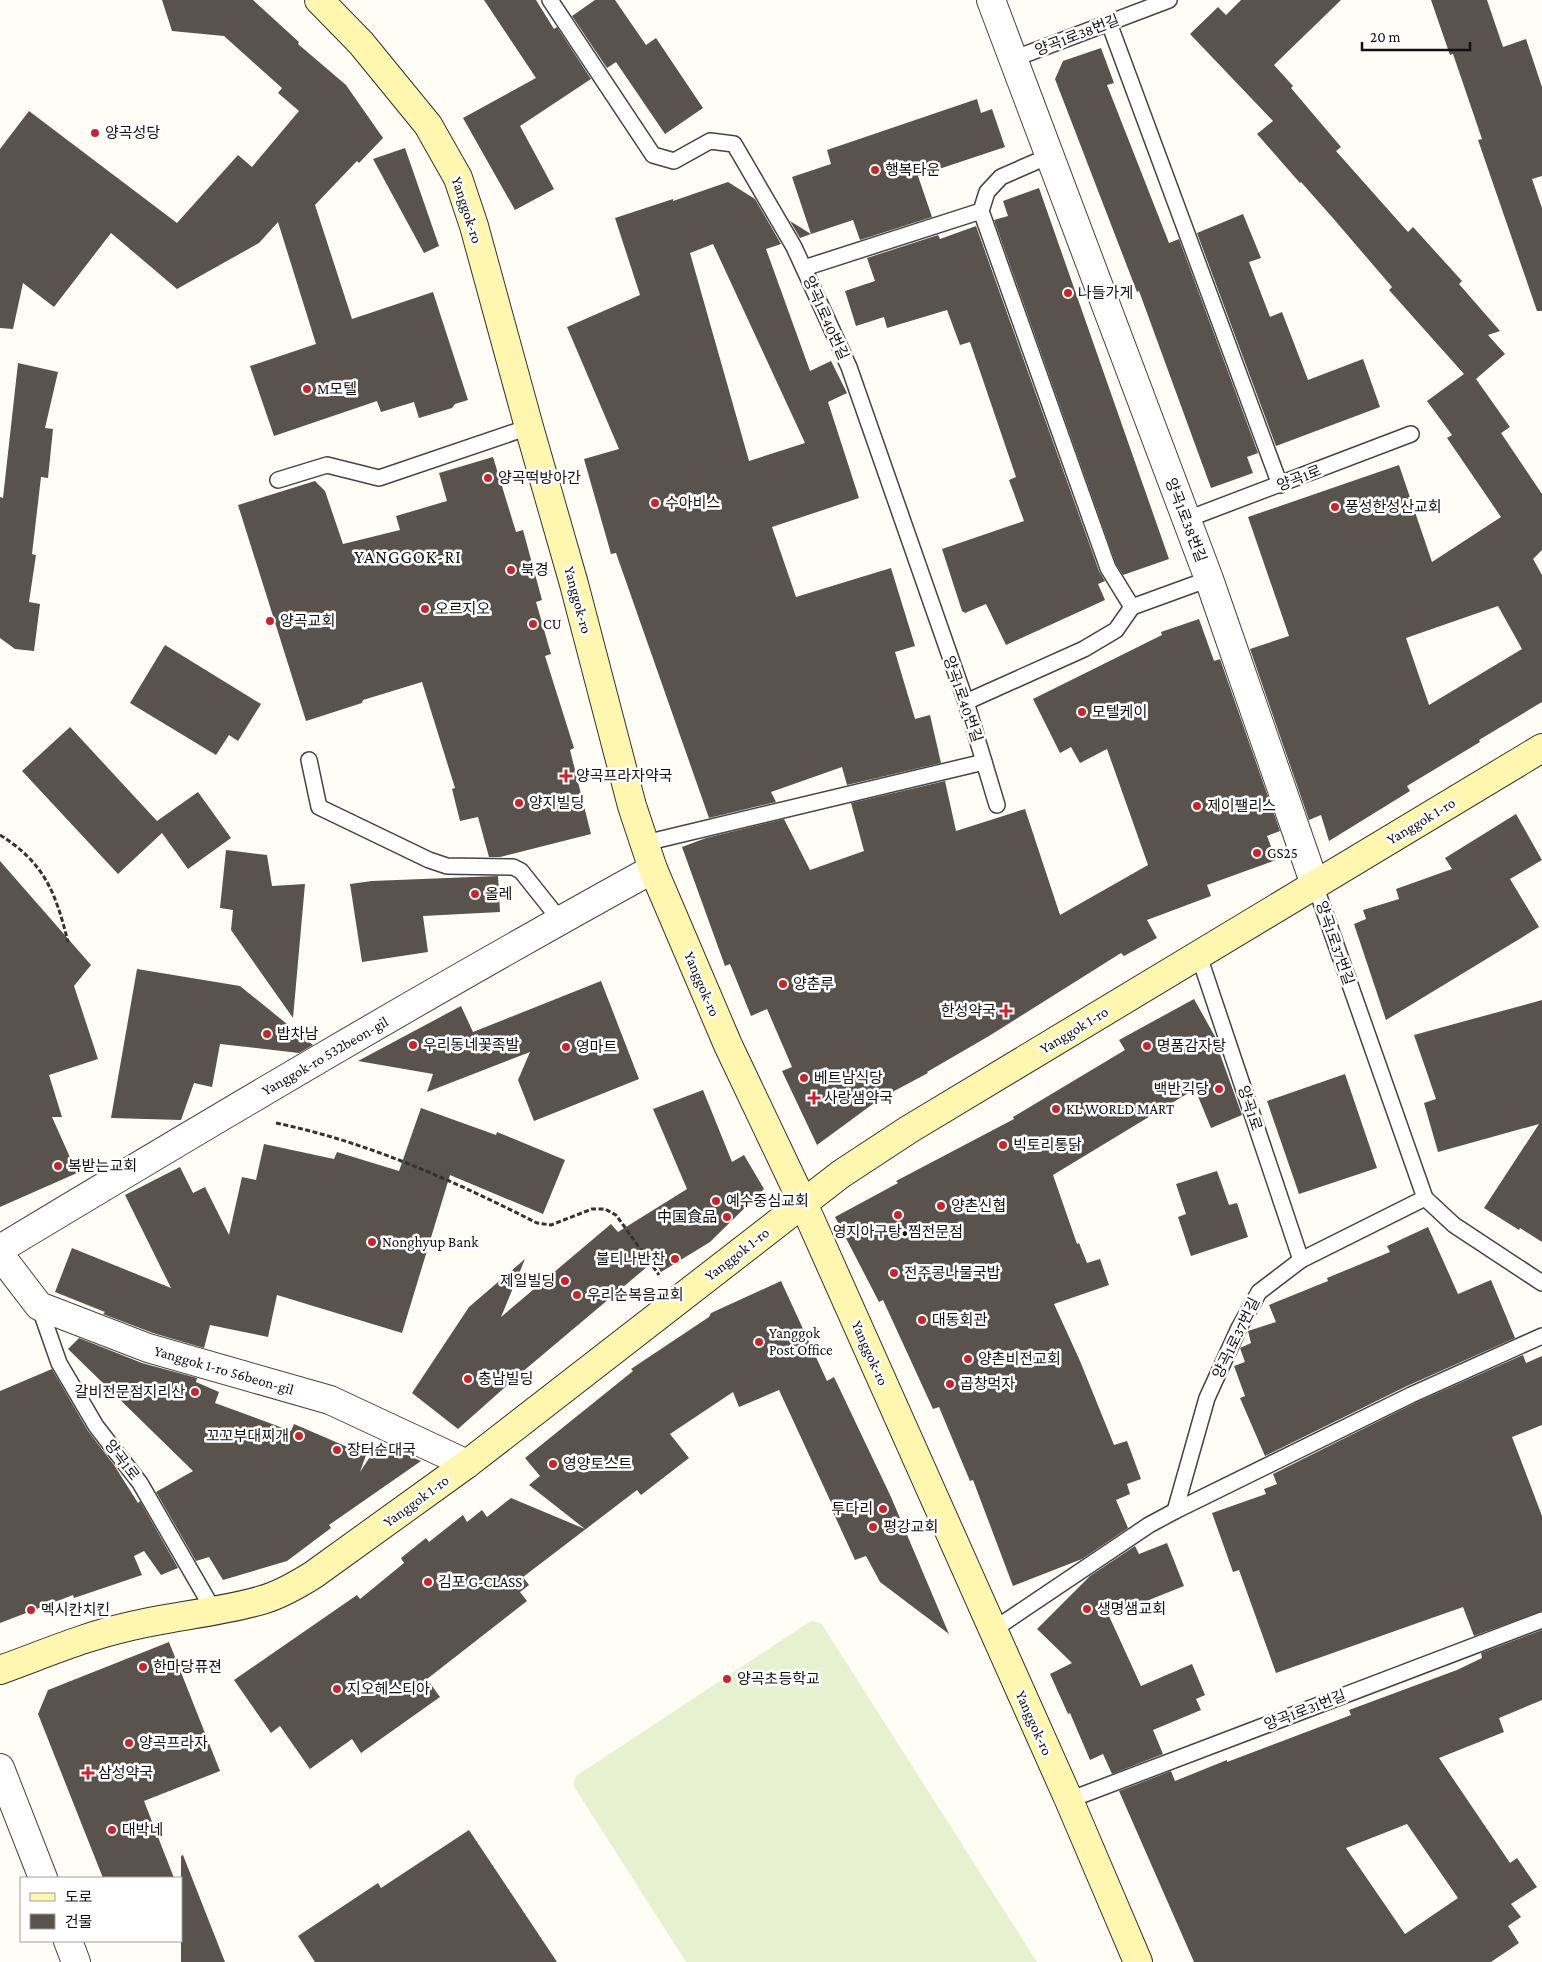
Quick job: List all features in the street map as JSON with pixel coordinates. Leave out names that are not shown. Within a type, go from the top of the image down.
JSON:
[{"type":"street","name":"Yanggok-ro","points":[[319,0],[361,43],[428,125],[458,178],[474,226],[528,427],[574,584],[632,806],[653,869],[728,1045],[803,1203],[1069,1800],[1138,1962]]},
{"type":"street","name":"양곡1로38번길","points":[[991,0],[1185,520],[1209,579],[1315,886]]},
{"type":"street","name":"Yanggok 1-ro","points":[[0,1670],[88,1638],[125,1627],[263,1600],[289,1590],[334,1560],[467,1464],[841,1174],[908,1130],[1542,748]]},
{"type":"street","name":"Yanggok-ro 532beon-gil","points":[[0,1248],[209,1123],[560,920],[653,869]]},
{"type":"street","points":[[0,1255],[39,1306]]},
{"type":"street","name":"Yanggok 1-ro 56beon-gil","points":[[39,1306],[148,1348],[330,1400],[467,1464]]},
{"type":"street","points":[[0,1768],[43,1877]]},
{"type":"street","points":[[68,1942],[76,1962]]},
{"type":"lane","name":"양곡1로40번길","points":[[550,0],[654,155],[674,161],[710,141],[734,144],[804,268],[848,367],[966,702],[997,805]]},
{"type":"lane","name":"양곡1로38번길","points":[[1012,59],[1169,0]]},
{"type":"lane","points":[[1109,22],[1280,485]]},
{"type":"lane","points":[[1049,156],[1001,177],[987,192],[980,211],[1108,568],[1132,607]]},
{"type":"lane","points":[[804,268],[980,211]]},
{"type":"lane","points":[[278,480],[327,465],[378,478],[528,427]]},
{"type":"lane","name":"양곡1로","points":[[1185,520],[1412,434]]},
{"type":"lane","points":[[966,702],[1084,649],[1116,630],[1132,607],[1209,579]]},
{"type":"lane","points":[[309,760],[319,807],[429,860],[447,866],[512,867],[521,871],[560,920]]},
{"type":"lane","name":"양곡1로40번길","points":[[645,843],[984,762]]},
{"type":"lane","name":"양곡1로37번길","points":[[1315,886],[1426,1198],[1454,1225],[1542,1283]]},
{"type":"lane","name":"양곡1로","points":[[1199,956],[1300,1260]]},
{"type":"lane","name":"양곡1로37번길","points":[[1175,1511],[1207,1398],[1239,1328],[1259,1292],[1300,1260],[1426,1198]]},
{"type":"lane","name":"양곡1로","points":[[39,1306],[59,1363],[96,1426],[140,1483],[214,1611]]},
{"type":"lane","points":[[993,1630],[1149,1525],[1175,1511],[1412,1395],[1542,1336]]},
{"type":"lane","name":"양곡1로31번길","points":[[1069,1800],[1542,1620]]},
{"type":"path","points":[[0,835],[28,858],[49,883],[60,908],[68,942]]},
{"type":"path","points":[[275,1122],[310,1130],[434,1173],[537,1223],[551,1225],[592,1209],[605,1209],[616,1215],[659,1276]]},
{"type":"green space","points":[[811,1621],[821,1623],[1037,1962],[686,1962],[573,1785],[576,1776]]},
{"type":"building","points":[[162,0],[253,0],[299,42],[298,44],[346,85],[383,138],[359,163],[357,161],[315,205],[352,319],[433,292],[468,400],[455,404],[452,408],[419,418],[414,402],[381,412],[377,401],[274,436],[250,366],[316,344],[278,222],[259,243],[177,289],[111,233],[54,307],[23,283],[13,329],[0,328],[0,149],[29,111],[177,223],[238,155],[252,167],[299,111],[278,93],[282,88],[224,36],[172,31]]},
{"type":"building","points":[[484,0],[536,0],[554,29],[557,27],[591,79],[520,126],[554,189],[515,210],[463,118],[536,78]]},
{"type":"building","points":[[595,0],[615,0],[646,45],[656,38],[703,108],[665,134],[616,62],[607,68],[572,16]]},
{"type":"building","points":[[1241,0],[1341,0],[1274,65],[1341,147],[1336,151],[1408,232],[1413,227],[1462,281],[1459,284],[1500,331],[1488,335],[1505,354],[1476,379],[1510,427],[1501,433],[1542,494],[1542,550],[1533,559],[1542,575],[1542,702],[1407,786],[1410,791],[1329,841],[1321,815],[1309,820],[1250,649],[1289,636],[1248,517],[1399,465],[1432,562],[1501,517],[1447,438],[1452,435],[1427,401],[1464,374],[1389,290],[1392,287],[1332,217],[1257,134],[1273,121],[1190,34],[1218,7],[1226,15]],"holes":[[[1498,606],[1522,649],[1429,705],[1406,638]]]},
{"type":"building","points":[[1431,0],[1487,0],[1503,47],[1526,39],[1542,87],[1542,176],[1532,179],[1542,208],[1542,311],[1537,311],[1478,140],[1482,139],[1453,54],[1450,55]]},
{"type":"building","points":[[1101,48],[1114,83],[1107,85],[1169,243],[1179,239],[1258,453],[1247,457],[1253,473],[1211,488],[1139,291],[1137,292],[1055,79],[1063,61]]},
{"type":"building","name":"행복타운","points":[[977,99],[981,113],[992,109],[1005,147],[918,176],[932,217],[860,240],[853,220],[811,234],[792,177],[831,164],[827,150]]},
{"type":"building","points":[[405,148],[439,246],[424,253],[373,159]]},
{"type":"building","points":[[728,182],[755,199],[781,244],[766,249],[810,371],[831,361],[847,393],[828,402],[859,498],[772,527],[796,597],[891,568],[915,646],[895,652],[915,719],[930,715],[941,763],[847,785],[842,767],[771,792],[776,802],[709,818],[616,553],[611,554],[584,459],[619,449],[567,327],[640,295],[615,218],[673,199],[673,201]],"holes":[[[713,244],[805,443],[749,461],[690,253]]]},
{"type":"building","points":[[1039,188],[1169,559],[1123,575],[1116,564],[994,220],[1008,216],[1003,201]]},
{"type":"building","points":[[1243,214],[1261,258],[1249,262],[1270,317],[1282,312],[1308,380],[1363,359],[1380,407],[1276,446],[1197,233]]},
{"type":"building","points":[[790,221],[811,234],[800,238]]},
{"type":"building","points":[[976,226],[1099,571],[1105,581],[1098,584],[1105,600],[1006,645],[986,604],[965,613],[962,611],[942,549],[1024,521],[1009,480],[1016,477],[970,342],[960,345],[947,310],[887,328],[884,317],[856,326],[845,291],[875,281],[867,258],[938,235],[940,239]]},
{"type":"building","points":[[18,363],[58,372],[45,428],[53,429],[48,478],[41,477],[32,554],[36,555],[29,602],[40,604],[34,651],[15,649],[0,638],[0,497],[3,498]]},
{"type":"building","points":[[493,457],[516,532],[523,530],[542,600],[536,602],[551,654],[545,656],[574,748],[570,750],[591,834],[500,857],[489,857],[478,817],[460,821],[452,789],[455,788],[422,682],[363,700],[362,703],[306,721],[238,505],[315,481],[325,491],[343,544],[400,530],[396,516],[447,501],[439,473]]},
{"type":"building","points":[[1199,619],[1214,661],[1220,659],[1280,831],[1267,836],[1276,860],[1207,885],[1211,896],[1147,920],[1157,938],[1124,956],[1121,953],[928,1073],[881,1098],[817,1145],[782,1071],[792,1067],[767,1009],[751,1016],[730,964],[725,966],[682,847],[706,838],[784,819],[810,870],[864,851],[851,803],[945,781],[956,831],[1025,809],[1060,915],[1148,865],[1107,749],[1080,763],[1071,747],[1060,753],[1033,699],[1162,635],[1161,632]]},
{"type":"building","points":[[165,645],[261,704],[238,741],[229,735],[216,755],[130,703]]},
{"type":"building","points":[[70,727],[157,821],[198,792],[231,838],[188,869],[162,833],[118,874],[22,771]]},
{"type":"building","points":[[1516,814],[1542,860],[1510,879],[1539,927],[1386,1020],[1354,924],[1366,919],[1363,910],[1399,899],[1396,889],[1452,869],[1445,858]]},
{"type":"building","points":[[226,850],[267,855],[272,886],[305,884],[293,1018],[231,930],[233,910],[220,908]]},
{"type":"building","points":[[0,861],[91,965],[74,986],[98,1059],[49,1075],[62,1117],[52,1117],[77,1173],[0,1207]]},
{"type":"building","points":[[498,876],[500,912],[423,916],[428,952],[362,962],[350,884],[372,881]]},
{"type":"building","points":[[137,969],[240,986],[313,1045],[299,1053],[220,1044],[212,1087],[194,1083],[181,1120],[111,1118]]},
{"type":"building","name":"영마트","points":[[601,981],[639,1079],[534,1121],[518,1080],[530,1052],[427,1092],[433,1074],[358,1061],[461,1006],[473,1032]]},
{"type":"building","points":[[1194,999],[1218,1042],[1216,1043],[1242,1115],[1211,1128],[1195,1089],[1053,1175],[1077,1244],[1079,1243],[1087,1263],[1100,1259],[1109,1285],[1054,1304],[1080,1361],[1114,1445],[1127,1441],[1141,1479],[1127,1484],[1130,1494],[1116,1500],[1128,1528],[1082,1559],[1013,1586],[973,1480],[970,1481],[939,1407],[933,1409],[883,1300],[879,1302],[835,1217],[898,1183],[896,1181],[1014,1119],[1013,1117],[1125,1050],[1119,1040]]},
{"type":"building","points":[[1542,1000],[1542,1242],[1484,1208],[1539,1124],[1438,1152],[1424,1103],[1436,1099],[1414,1035]]},
{"type":"building","points":[[1345,1074],[1377,1168],[1299,1194],[1267,1101]]},
{"type":"building","points":[[703,1090],[732,1162],[744,1155],[764,1189],[710,1242],[661,1272],[654,1261],[521,1373],[458,1429],[412,1393],[469,1307],[525,1259],[501,1317],[611,1224],[618,1232],[687,1189],[653,1109]]},
{"type":"building","points":[[421,1108],[496,1135],[497,1132],[565,1160],[543,1214],[450,1175],[402,1333],[277,1295],[268,1337],[210,1325],[204,1348],[153,1333],[103,1314],[105,1312],[55,1292],[72,1248],[171,1288],[125,1195],[180,1167],[193,1193],[205,1187],[229,1235],[242,1177],[256,1180],[264,1144],[334,1159],[337,1152],[399,1171]]},
{"type":"building","points":[[1217,1171],[1229,1205],[1237,1203],[1248,1237],[1191,1256],[1178,1217],[1186,1214],[1176,1184]]},
{"type":"building","points":[[1428,1227],[1458,1294],[1491,1280],[1515,1338],[1407,1386],[1265,1456],[1240,1398],[1245,1396],[1234,1366],[1245,1362],[1240,1348],[1251,1343],[1248,1331],[1276,1322],[1269,1305],[1328,1281],[1327,1278],[1390,1252],[1387,1246]]},
{"type":"building","points":[[781,1281],[827,1381],[834,1377],[891,1497],[949,1634],[880,1582],[866,1556],[855,1560],[833,1512],[835,1511],[779,1390],[739,1407],[733,1392],[670,1434],[689,1458],[641,1495],[637,1490],[523,1577],[529,1585],[520,1592],[527,1601],[427,1679],[440,1697],[361,1753],[352,1739],[310,1769],[280,1726],[271,1733],[234,1680],[357,1595],[360,1599],[404,1563],[401,1558],[426,1538],[429,1542],[463,1515],[467,1522],[482,1510],[487,1517],[511,1498],[585,1529],[529,1485],[540,1476],[525,1458],[633,1371],[631,1369],[709,1317],[711,1313]]},
{"type":"building","points":[[79,1338],[142,1363],[197,1378],[196,1382],[219,1392],[215,1403],[291,1431],[294,1424],[366,1455],[360,1472],[379,1443],[421,1461],[329,1525],[331,1528],[287,1561],[223,1580],[209,1557],[196,1561],[156,1492],[193,1471],[68,1349]]},
{"type":"building","points":[[1523,1355],[1526,1363],[1542,1356],[1542,1425],[1512,1437],[1542,1516],[1542,1611],[1474,1636],[1463,1607],[1276,1673],[1239,1570],[1233,1572],[1212,1513],[1266,1494],[1264,1489],[1277,1484],[1273,1474],[1415,1403]]},
{"type":"building","points":[[52,1369],[88,1431],[114,1465],[138,1503],[140,1501],[178,1568],[161,1575],[144,1551],[134,1556],[142,1575],[74,1598],[73,1595],[0,1623],[0,1391]]},
{"type":"building","points":[[1167,1543],[1184,1586],[1109,1616],[1141,1686],[1192,1664],[1205,1695],[1196,1699],[1201,1710],[1153,1730],[1163,1754],[1112,1774],[1103,1754],[1090,1760],[1070,1713],[1068,1714],[1050,1674],[1072,1663],[1037,1629],[1090,1576],[1135,1546],[1139,1554]]},
{"type":"building","points":[[1542,1630],[1542,1700],[1499,1718],[1504,1732],[1439,1758],[1510,1863],[1517,1858],[1537,1887],[1511,1904],[1521,1917],[1508,1926],[1519,1943],[1491,1962],[1194,1962],[1119,1791],[1171,1771],[1175,1781],[1351,1715],[1349,1710],[1457,1670],[1482,1658],[1481,1653]],"holes":[[[1407,1824],[1458,1898],[1405,1934],[1346,1848]]]},
{"type":"building","name":"양곡프라자","points":[[169,1642],[220,1771],[144,1801],[174,1877],[103,1877],[38,1714],[48,1690]]},
{"type":"building","points":[[469,1830],[557,1962],[315,1962],[298,1936],[378,1883],[381,1888]]},
{"type":"building","points":[[183,1855],[225,1962],[181,1962],[181,1856]]},
{"type":"place","name":"양곡성당","points":[[95,133]]},
{"type":"place","name":"행복타운","points":[[875,170]]},
{"type":"place","name":"나들가게","points":[[1068,293]]},
{"type":"place","name":"M모텔","points":[[307,389]]},
{"type":"place","name":"양곡떡방아간","points":[[488,478]]},
{"type":"place","name":"수아비스","points":[[655,503]]},
{"type":"place","name":"풍성한성산교회","points":[[1335,507]]},
{"type":"place","name":"북경","points":[[511,570]]},
{"type":"place","name":"오르지오","points":[[425,609]]},
{"type":"place","name":"양곡교회","points":[[270,621]]},
{"type":"place","name":"CU","points":[[533,624]]},
{"type":"place","name":"모텔케이","points":[[1082,712]]},
{"type":"place","name":"양곡프라자약국","points":[[566,776]]},
{"type":"place","name":"양지빌딩","points":[[519,803]]},
{"type":"place","name":"제이팰리스","points":[[1197,806]]},
{"type":"place","name":"GS25","points":[[1257,853]]},
{"type":"place","name":"올레","points":[[475,894]]},
{"type":"place","name":"양춘루","points":[[783,984]]},
{"type":"place","name":"한성약국","points":[[1006,1011]]},
{"type":"place","name":"밥차남","points":[[267,1034]]},
{"type":"place","name":"우리동네꽃족발","points":[[413,1045]]},
{"type":"place","name":"명품감자탕","points":[[1147,1046]]},
{"type":"place","name":"영마트","points":[[566,1047]]},
{"type":"place","name":"베트남식당","points":[[804,1078]]},
{"type":"place","name":"백반긱당","points":[[1219,1089]]},
{"type":"place","name":"사랑샘약국","points":[[814,1098]]},
{"type":"place","name":"KL WORLD MART","points":[[1056,1109]]},
{"type":"place","name":"빅토리통닭","points":[[1003,1145]]},
{"type":"place","name":"복받는교회","points":[[58,1166]]},
{"type":"place","name":"예수중심교회","points":[[716,1201]]},
{"type":"place","name":"양촌신협","points":[[941,1206]]},
{"type":"place","name":"영지아구탕•찜전문점","points":[[898,1215]]},
{"type":"place","name":"中国食品","points":[[727,1217]]},
{"type":"place","name":"Nonghyup Bank","points":[[372,1242]]},
{"type":"place","name":"불티나반찬","points":[[675,1259]]},
{"type":"place","name":"전주콩나물국밥","points":[[894,1273]]},
{"type":"place","name":"제일빌딩","points":[[565,1281]]},
{"type":"place","name":"우리순복음교회","points":[[577,1295]]},
{"type":"place","name":"대동회관","points":[[922,1320]]},
{"type":"place","name":"Yanggok Post Office","points":[[759,1342]]},
{"type":"place","name":"양촌비전교회","points":[[968,1359]]},
{"type":"place","name":"충남빌딩","points":[[468,1379]]},
{"type":"place","name":"곱창먹자","points":[[950,1384]]},
{"type":"place","name":"갈비전문점지리산","points":[[195,1392]]},
{"type":"place","name":"꼬꼬부대찌개","points":[[299,1436]]},
{"type":"place","name":"장터순대국","points":[[337,1450]]},
{"type":"place","name":"영양토스트","points":[[553,1464]]},
{"type":"place","name":"투다리","points":[[883,1509]]},
{"type":"place","name":"평강교회","points":[[873,1527]]},
{"type":"place","name":"김포 G-CLASS","points":[[428,1582]]},
{"type":"place","name":"생명샘교회","points":[[1087,1609]]},
{"type":"place","name":"멕시칸치킨","points":[[31,1610]]},
{"type":"place","name":"한마당퓨젼","points":[[143,1667]]},
{"type":"place","name":"양곡초등학교","points":[[727,1679]]},
{"type":"place","name":"지오헤스티아","points":[[337,1689]]},
{"type":"place","name":"양곡프라자","points":[[129,1743]]},
{"type":"place","name":"삼성약국","points":[[88,1773]]},
{"type":"place","name":"대박네","points":[[112,1830]]},
{"type":"district","name":"YANGGOK-RI","points":[[408,557]]}]
